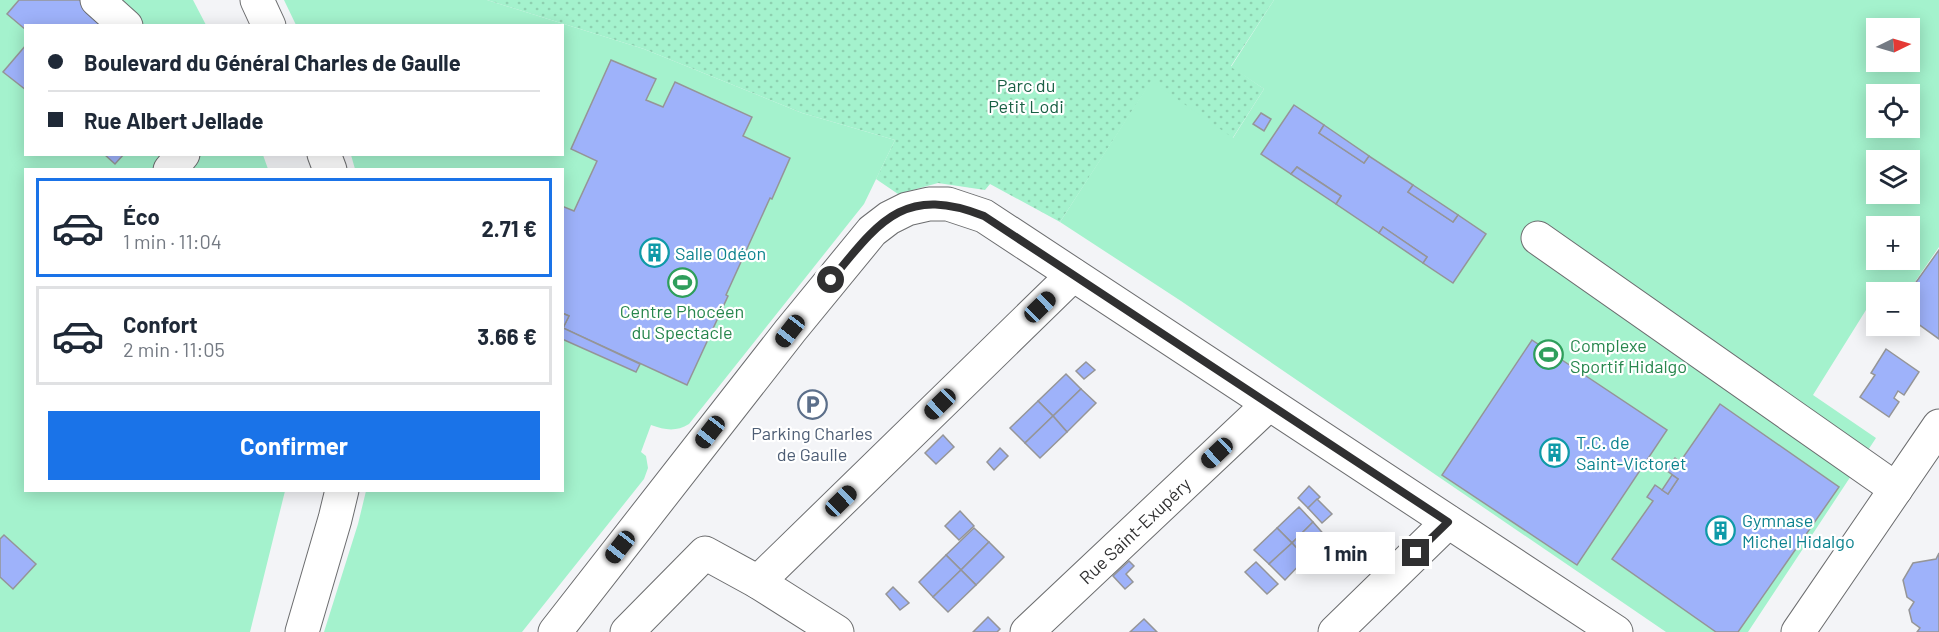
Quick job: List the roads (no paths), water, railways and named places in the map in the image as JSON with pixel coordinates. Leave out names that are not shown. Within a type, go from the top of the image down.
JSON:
[{"type":"street","points":[[97,0],[124,24]]},
{"type":"street","points":[[257,0],[268,24]]},
{"type":"street","points":[[172,168],[181,156]]},
{"type":"street","points":[[555,632],[790,331],[872,231],[907,208],[929,204],[948,204],[984,216],[1614,632]]},
{"type":"street","points":[[1538,238],[1896,489]]},
{"type":"street","points":[[758,582],[1073,275]]},
{"type":"street","name":"Rue Saint-Exupéry","points":[[1027,632],[1269,404]]},
{"type":"street","points":[[1798,632],[1939,426]]},
{"type":"street","points":[[302,632],[342,492]]},
{"type":"street","points":[[1335,632],[1448,522]]},
{"type":"street","points":[[627,632],[705,554],[758,582],[837,632]]},
{"type":"place","name":"Salle Odéon","points":[[654,253]]},
{"type":"place","name":"Centre Phocéen du Spectacle","points":[[682,282]]},
{"type":"place","name":"Complexe Sportif Hidalgo","points":[[1549,355]]},
{"type":"place","name":"Parking Charles de Gaulle","points":[[812,404]]},
{"type":"place","name":"T.C. de Saint-Victoret","points":[[1555,452]]},
{"type":"place","name":"Gymnase Michel Hidalgo","points":[[1721,530]]},
{"type":"park label","name":"Parc du Petit Lodi","points":[[1026,95]]}]
